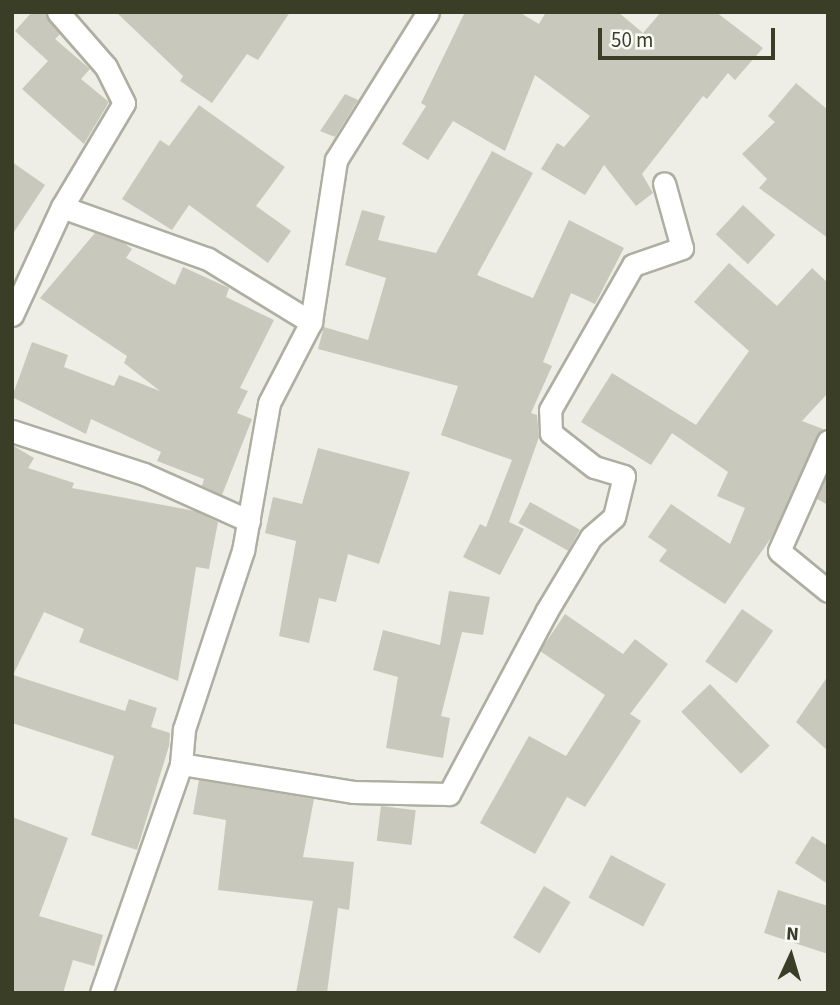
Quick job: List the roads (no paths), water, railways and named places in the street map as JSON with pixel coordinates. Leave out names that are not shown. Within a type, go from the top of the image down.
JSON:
[{"type":"street","points":[[12,315],[62,207],[124,103],[106,67],[58,12]]},
{"type":"street","points":[[101,993],[181,764],[184,729],[249,520],[269,403],[311,322],[336,160],[428,12]]},
{"type":"street","points":[[181,764],[353,792],[449,794],[546,612],[591,537],[614,517],[624,476],[594,467],[551,433],[550,410],[633,265],[682,248],[664,183]]},
{"type":"street","points":[[62,207],[208,259],[311,322]]},
{"type":"street","points":[[12,431],[144,474],[249,520]]},
{"type":"street","points":[[828,441],[779,551],[828,591]]}]
